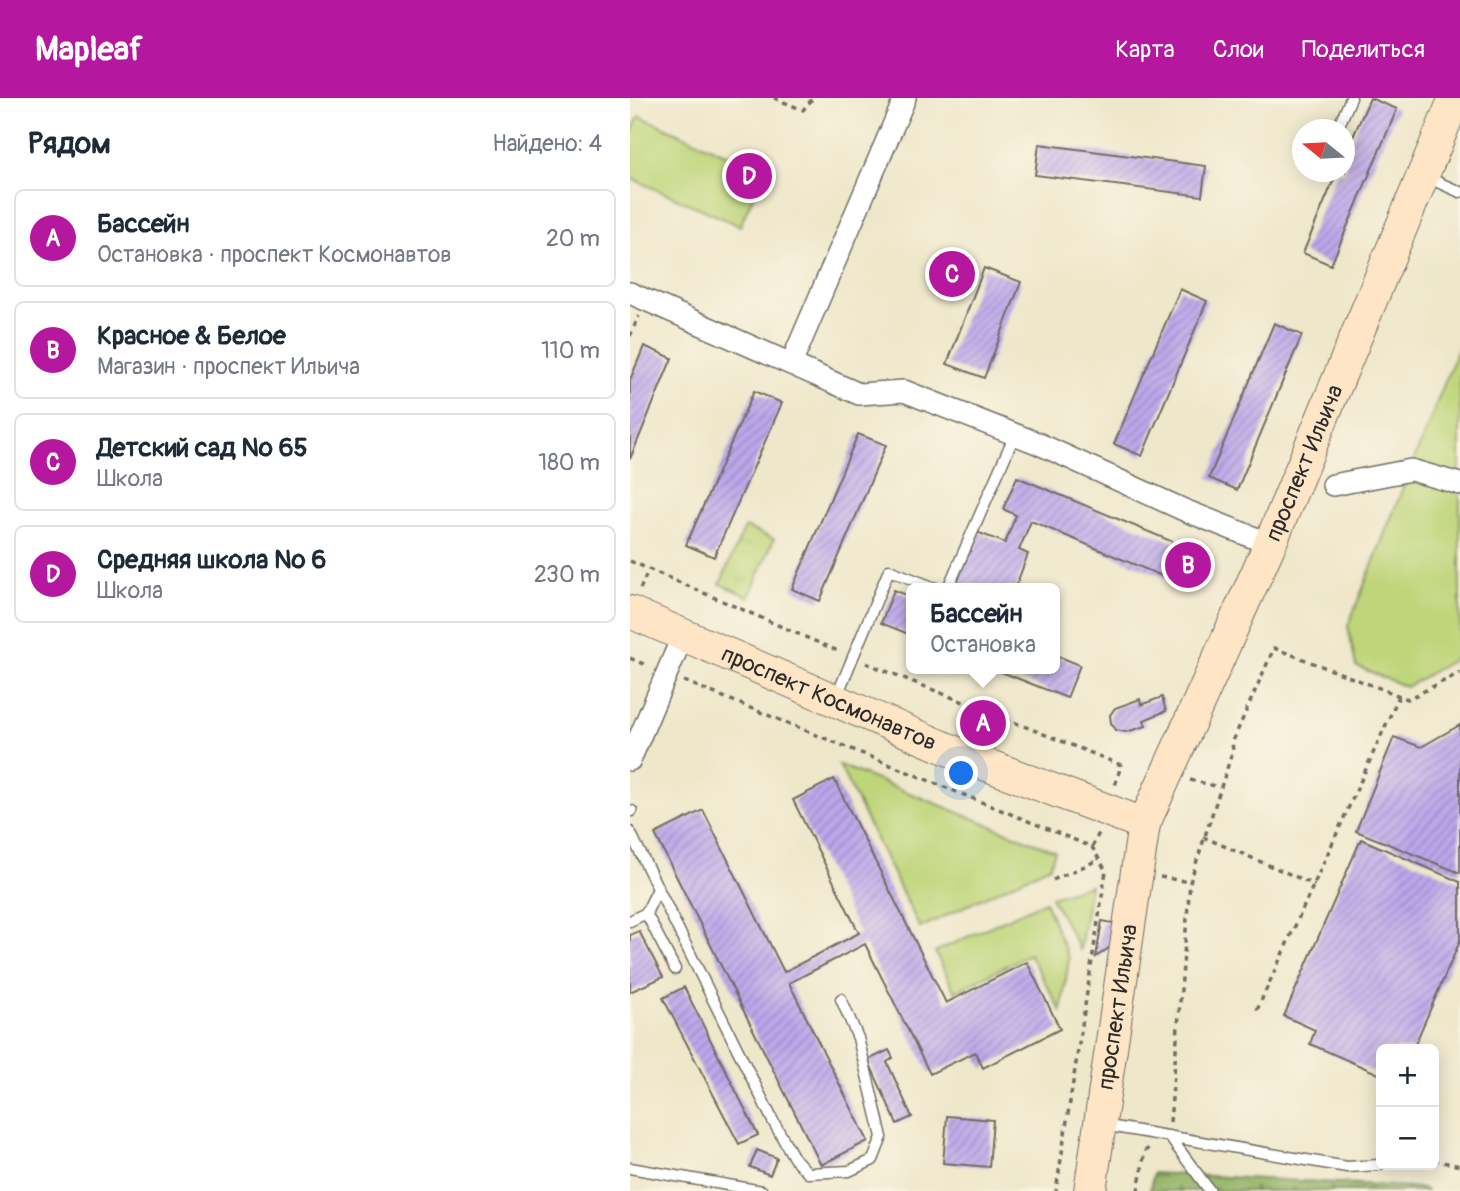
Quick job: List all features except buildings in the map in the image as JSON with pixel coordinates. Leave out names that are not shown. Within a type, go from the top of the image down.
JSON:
[{"type":"main road","name":"проспект Ильича","points":[[1090,1191],[1144,824],[1270,544],[1455,98]]},
{"type":"main road","name":"проспект Космонавтов","points":[[630,612],[835,701],[1108,812],[1144,824]]},
{"type":"street","points":[[791,364],[905,98]]},
{"type":"street","points":[[630,293],[859,394],[904,391],[1015,434],[1184,510],[1270,544]]},
{"type":"street","points":[[1333,485],[1411,470],[1460,484]]},
{"type":"street","points":[[630,760],[634,737],[683,635]]},
{"type":"lane","points":[[1342,119],[1351,98]]},
{"type":"lane","points":[[1422,175],[1460,192]]},
{"type":"lane","points":[[950,583],[1015,434]]},
{"type":"lane","points":[[835,701],[889,570],[922,583]]},
{"type":"lane","points":[[630,832],[773,1121],[794,1158],[808,1173],[849,1171],[873,1160],[882,1137],[858,1038],[841,999]]},
{"type":"lane","points":[[630,921],[646,914],[658,889]]},
{"type":"lane","points":[[646,914],[675,969]]},
{"type":"lane","points":[[1100,1125],[1347,1167],[1376,1165]]},
{"type":"lane","points":[[1169,1136],[1210,1191]]},
{"type":"lane","points":[[630,1168],[762,1191]]},
{"type":"path","points":[[774,98],[803,110],[813,98]]},
{"type":"path","points":[[630,561],[853,657],[1121,765]]},
{"type":"path","points":[[1138,1191],[1145,1150],[1169,1136],[1190,882],[1202,837],[1233,750],[1232,743],[1274,648],[1408,699],[1460,673]]},
{"type":"path","points":[[630,659],[1092,847],[1106,871],[1056,1191]]},
{"type":"path","points":[[1257,1010],[1399,696]]},
{"type":"path","points":[[1202,837],[1315,885]]},
{"type":"path","points":[[1053,880],[1098,860]]},
{"type":"path","points":[[1439,1161],[1460,1166]]},
{"type":"green space","points":[[639,116],[764,171],[740,226],[630,178],[630,136]]},
{"type":"green space","points":[[1460,344],[1460,656],[1406,687],[1356,666],[1348,626]]},
{"type":"green space","points":[[745,527],[774,539],[749,597],[720,584]]},
{"type":"green space","points":[[839,765],[1055,851],[1050,866],[920,928]]},
{"type":"green space","points":[[1090,885],[1080,950],[1051,897]]},
{"type":"green space","points":[[1045,901],[1069,959],[1061,1011],[1029,954],[955,992],[935,952]]},
{"type":"green space","points":[[1153,1173],[1414,1187],[1428,1191],[1150,1191]]},
{"type":"place","name":"Средняя школа № 6","points":[[749,176]]},
{"type":"place","name":"Детский сад № 65","points":[[952,274]]},
{"type":"place","name":"Красное & Белое","points":[[1188,565]]},
{"type":"place","name":"Бассейн","points":[[983,723]]}]
